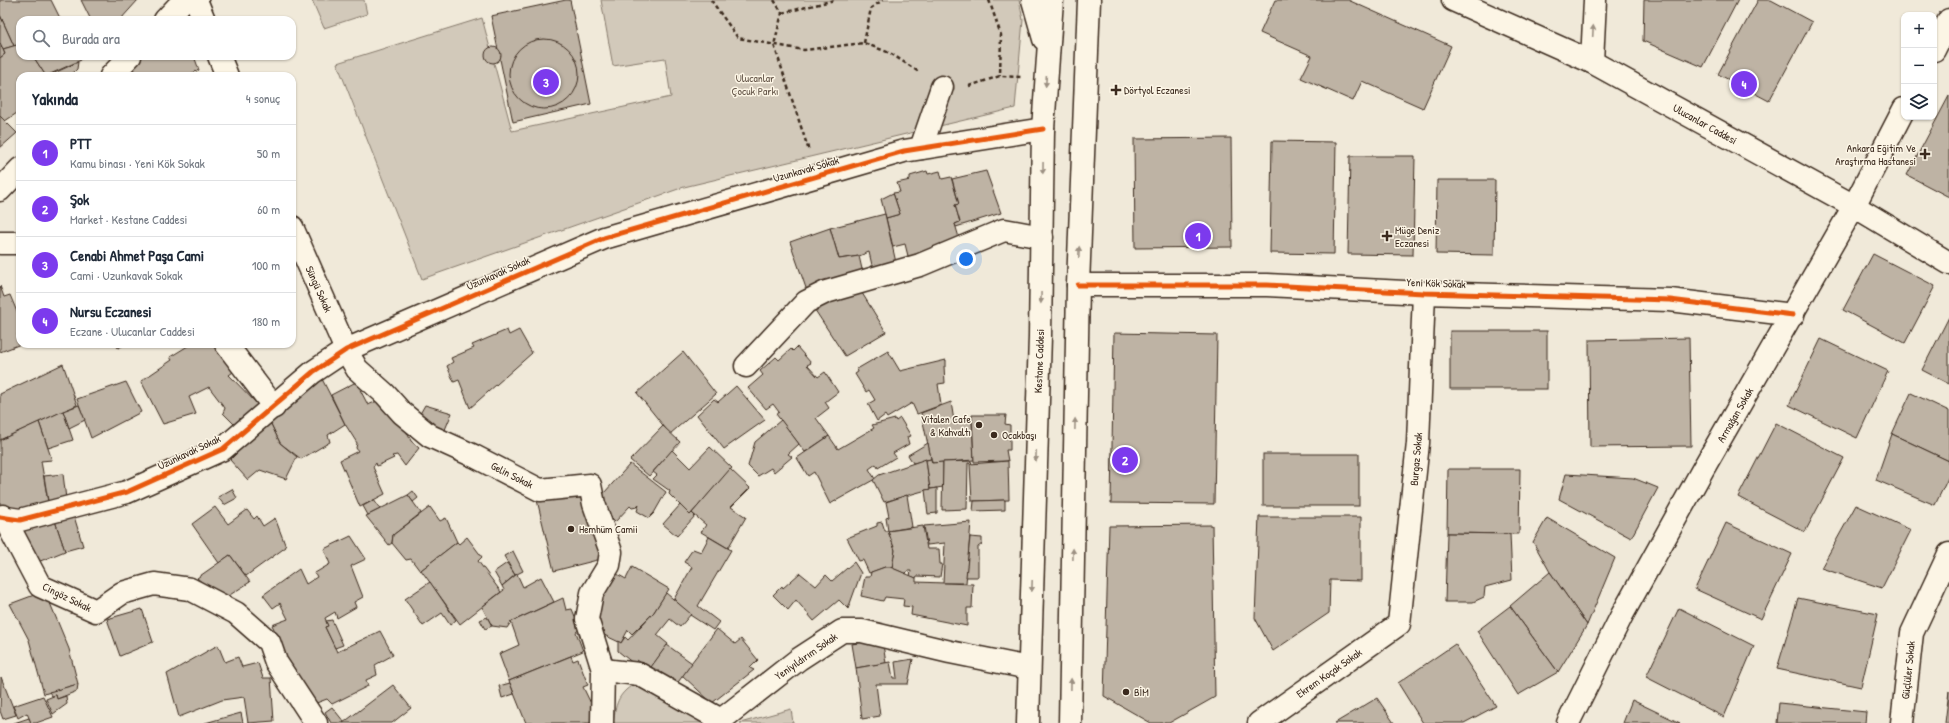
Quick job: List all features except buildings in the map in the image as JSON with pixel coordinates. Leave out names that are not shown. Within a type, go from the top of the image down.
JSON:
[{"type":"street","points":[[169,16],[184,0]]},
{"type":"street","points":[[196,0],[202,16]]},
{"type":"street","points":[[1033,0],[1048,54]]},
{"type":"street","name":"Kestane Caddesi","points":[[1028,723],[1042,237],[1043,129],[1052,0]]},
{"type":"street","points":[[1070,723],[1078,285],[1089,0]]},
{"type":"street","name":"Ulucanlar Caddesi","points":[[1453,0],[1592,62],[1854,206],[1949,263]]},
{"type":"street","points":[[1592,62],[1595,0]]},
{"type":"street","points":[[1935,48],[1949,20]]},
{"type":"street","points":[[115,72],[126,60]]},
{"type":"street","points":[[221,60],[225,72]]},
{"type":"street","points":[[921,148],[942,87]]},
{"type":"street","name":"Armağan Sokak","points":[[1568,723],[1626,608],[1703,469],[1793,315],[1854,206],[1901,115]]},
{"type":"street","name":"Uzunkavak Sokak","points":[[1,517],[20,520],[127,492],[223,450],[313,372],[346,350],[604,238],[904,151],[1043,129]]},
{"type":"street","points":[[0,190],[16,173]]},
{"type":"street","points":[[746,366],[806,302],[826,292],[920,265],[1004,230],[1042,237]]},
{"type":"street","name":"Süngü Sokak","points":[[296,236],[346,350]]},
{"type":"street","points":[[0,243],[16,243]]},
{"type":"street","name":"Yeni Kök Sokak","points":[[1078,285],[1267,285],[1424,293],[1670,300],[1793,315]]},
{"type":"street","name":"Burgaz Sokak","points":[[1400,624],[1418,443],[1424,293]]},
{"type":"street","points":[[229,348],[274,407]]},
{"type":"street","name":"Gelin Sokak","points":[[346,350],[357,369],[385,394],[402,413],[430,436],[474,456],[540,490],[590,485],[594,504],[611,552],[609,565],[592,593],[586,619],[603,670],[602,723]]},
{"type":"street","name":"Cingöz Sokak","points":[[1,517],[40,586],[96,610],[122,593],[154,584],[190,589],[236,613],[269,642],[276,662],[316,723]]},
{"type":"street","name":"Güçlüler Sokak","points":[[1902,723],[1912,633],[1949,554]]},
{"type":"street","name":"Ekrem Koçak Sokak","points":[[1259,723],[1400,624]]},
{"type":"street","name":"Yeniyıldırım Sokak","points":[[603,670],[639,674],[721,720],[799,659],[842,631],[862,631],[950,652],[1029,668]]},
{"type":"path","points":[[711,0],[738,38],[804,50],[864,43],[890,53],[942,87],[957,90],[1000,76],[1019,76],[1046,80]]},
{"type":"path","points":[[774,0],[782,13],[774,45],[818,176]]},
{"type":"path","points":[[782,13],[835,0]]},
{"type":"path","points":[[864,43],[871,8],[883,0]]},
{"type":"path","points":[[989,0],[1001,35],[1000,76]]},
{"type":"green space","points":[[312,0],[364,0],[367,14],[324,28]]},
{"type":"green space","name":"Ulucanlar Çocuk Parkı","points":[[601,0],[1019,0],[1023,20],[1015,108],[684,187],[422,279],[337,63],[482,18],[512,131],[671,97],[665,58],[613,66]]},
{"type":"green space","points":[[634,684],[706,723],[613,723],[618,700],[628,688]]},
{"type":"green space","points":[[791,709],[793,723],[740,723]]},
{"type":"cycle path","points":[[0,517],[20,520],[127,492],[223,449],[313,372],[346,350],[604,238],[904,151],[1043,129]]},
{"type":"cycle path","points":[[1078,285],[1267,285],[1424,293],[1670,300],[1793,315]]},
{"type":"place","name":"Cenabi Ahmet Paşa Cami","points":[[546,82]]},
{"type":"place","name":"Nursu Eczanesi","points":[[1744,84]]},
{"type":"place","name":"Dörtyol Eczanesi","points":[[1116,90]]},
{"type":"place","name":"Ankara Eğitim Ve Araştırma Hastanesi","points":[[1925,154]]},
{"type":"place","name":"PTT","points":[[1198,236]]},
{"type":"place","name":"Müge Deniz Eczanesi","points":[[1387,236]]},
{"type":"place","name":"Vitalen Cafe & Kahvaltı","points":[[979,425]]},
{"type":"place","name":"Ocakbaşı","points":[[994,435]]},
{"type":"place","name":"Şok","points":[[1125,460]]},
{"type":"place","name":"Hemhüm Camii","points":[[571,529]]},
{"type":"place","name":"BİM","points":[[1126,692]]}]
